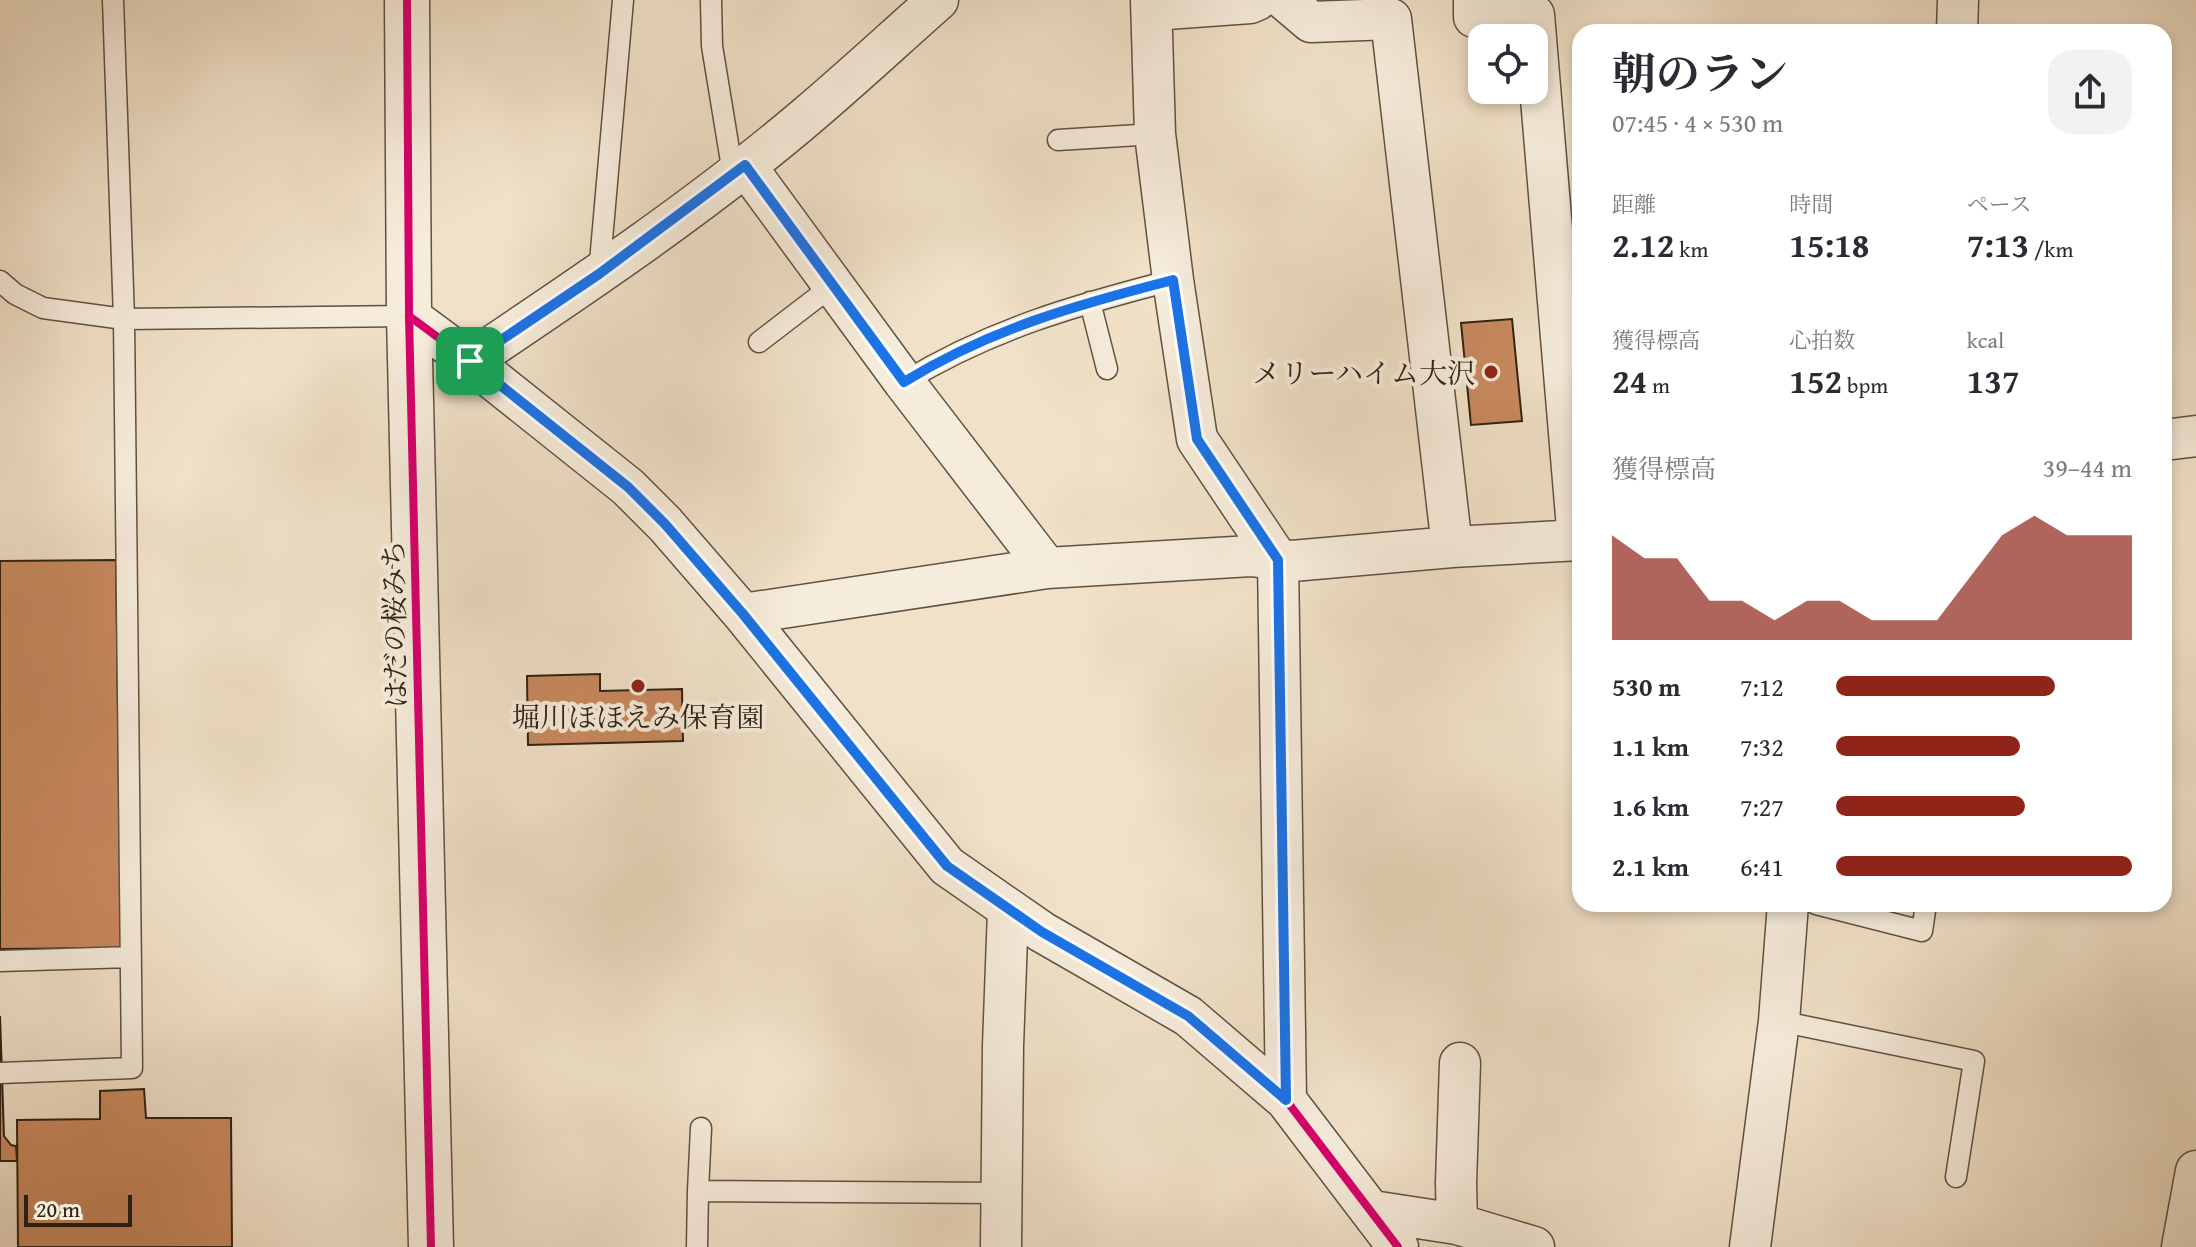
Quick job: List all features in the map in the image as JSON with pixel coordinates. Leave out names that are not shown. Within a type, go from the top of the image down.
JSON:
[{"type":"street","name":"はだの桜みち","points":[[407,0],[409,316],[431,1247]]},
{"type":"street","points":[[470,361],[599,274],[739,170],[805,118],[938,0]]},
{"type":"street","points":[[1257,0],[1250,3],[1152,5],[1155,134],[1197,439],[1278,560],[1286,1100]]},
{"type":"street","points":[[1285,0],[1311,22],[1391,19],[1452,547]]},
{"type":"street","points":[[1474,0],[1474,17],[1534,15],[1572,458]]},
{"type":"street","points":[[1957,24],[1958,0]]},
{"type":"street","points":[[739,170],[832,286],[1047,568]]},
{"type":"street","points":[[409,316],[628,487],[665,524],[743,614],[947,866],[1008,911],[1188,1016],[1286,1100],[1398,1247]]},
{"type":"street","points":[[2172,439],[2196,436]]},
{"type":"street","points":[[743,614],[1047,568],[1251,556],[1292,561],[1572,540]]},
{"type":"street","points":[[1001,1247],[1008,911]]},
{"type":"street","points":[[1750,1247],[1779,1021],[1787,912]]},
{"type":"street","points":[[1457,1224],[1456,1183],[1473,1113],[1460,1063]]},
{"type":"street","points":[[2182,1247],[2196,1171]]},
{"type":"street","points":[[1372,1211],[1457,1224],[1534,1247]]},
{"type":"lane","points":[[0,1073],[132,1068],[124,319],[113,0]]},
{"type":"lane","points":[[599,274],[623,0]]},
{"type":"lane","points":[[711,0],[712,46],[739,170]]},
{"type":"lane","points":[[1058,140],[1155,134]]},
{"type":"lane","points":[[904,382],[948,355],[1028,322],[1173,280]]},
{"type":"lane","points":[[0,281],[15,294],[43,308],[124,319],[409,316]]},
{"type":"lane","points":[[759,342],[832,286]]},
{"type":"lane","points":[[1090,302],[1107,369]]},
{"type":"lane","points":[[1847,912],[1922,931],[1925,912]]},
{"type":"lane","points":[[0,961],[131,957]]},
{"type":"lane","points":[[1779,1021],[1974,1061],[1956,1177]]},
{"type":"lane","points":[[697,1247],[701,1128]]},
{"type":"lane","points":[[698,1191],[1001,1193]]},
{"type":"building","name":"メリーハイム大沢","points":[[1512,319],[1522,421],[1471,425],[1461,323]]},
{"type":"building","points":[[116,560],[121,948],[0,949],[0,561]]},
{"type":"building","points":[[600,674],[600,691],[682,689],[683,741],[528,745],[527,676]]},
{"type":"building","points":[[0,1016],[4,1136],[11,1145],[16,1146],[17,1161],[0,1161]]},
{"type":"building","points":[[144,1089],[146,1118],[231,1118],[232,1247],[18,1247],[17,1120],[100,1119],[100,1091]]},
{"type":"cycle path","points":[[407,0],[409,316],[431,1247]]},
{"type":"cycle path","points":[[409,316],[628,487],[665,524],[743,614],[947,866],[1042,932],[1188,1016],[1286,1100],[1398,1247]]},
{"type":"place","name":"メリーハイム大沢","points":[[1491,372]]},
{"type":"place","name":"堀川ほほえみ保育園","points":[[638,686]]},
{"type":"route","points":[[745,165],[904,382],[948,355],[1028,322],[1173,280],[1197,439],[1278,560],[1286,1100],[1188,1016],[1008,911],[947,866],[743,614],[665,524],[628,487],[470,361],[599,274],[745,165]]}]
